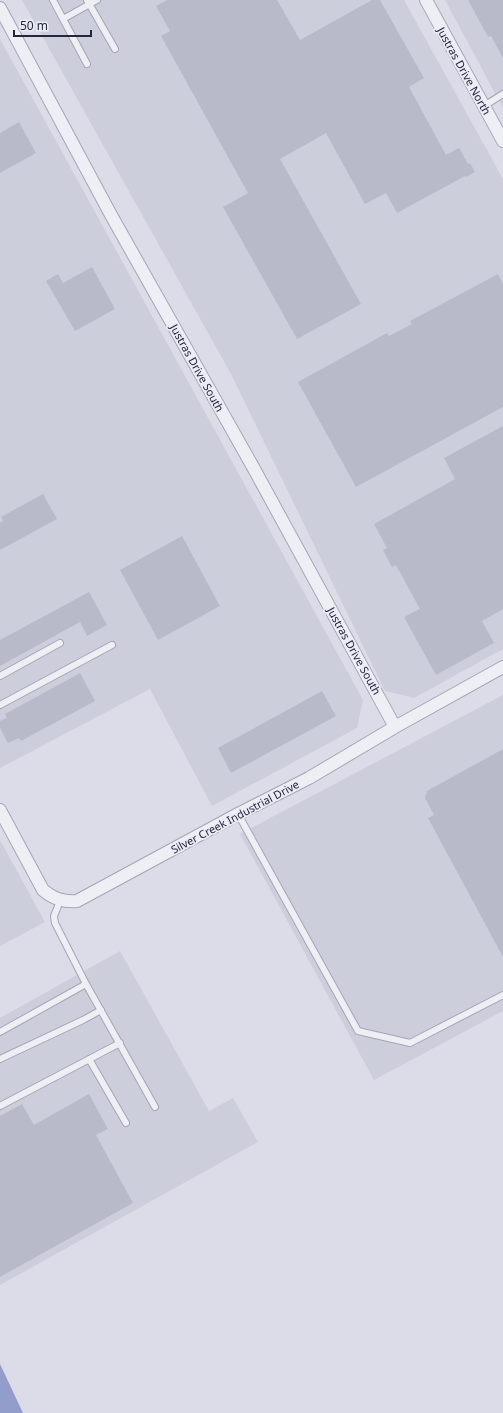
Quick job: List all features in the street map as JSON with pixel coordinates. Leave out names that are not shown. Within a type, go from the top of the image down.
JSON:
[{"type":"street","name":"Justras Drive North","points":[[426,0],[503,141]]},
{"type":"street","name":"Justras Drive South","points":[[0,8],[108,208],[253,467],[395,727]]},
{"type":"street","name":"Silver Creek Industrial Drive","points":[[60,900],[68,902],[77,901],[308,778],[395,727],[503,667]]},
{"type":"street","points":[[0,810],[43,890],[52,897],[60,900]]},
{"type":"lane","points":[[53,0],[87,64]]},
{"type":"lane","points":[[63,19],[88,2],[97,0]]},
{"type":"lane","points":[[88,2],[115,49]]},
{"type":"lane","points":[[484,106],[503,94]]},
{"type":"lane","points":[[0,676],[60,643]]},
{"type":"lane","points":[[0,705],[112,645]]},
{"type":"lane","points":[[238,814],[358,1031],[410,1044],[503,995]]},
{"type":"lane","points":[[60,900],[54,916],[55,923],[86,984],[155,1107]]},
{"type":"lane","points":[[0,1032],[86,984]]},
{"type":"lane","points":[[0,1059],[101,1010]]},
{"type":"lane","points":[[0,1106],[120,1043]]},
{"type":"lane","points":[[89,1059],[126,1123]]},
{"type":"shaded area","points":[[22,0],[404,0],[503,179],[503,649],[414,698],[385,691],[231,374]]},
{"type":"shaded area","points":[[445,0],[503,0],[503,108]]},
{"type":"shaded area","points":[[0,39],[363,700],[357,728],[212,806],[150,689],[0,768]]},
{"type":"shaded area","points":[[503,695],[503,1011],[374,1080],[240,834]]},
{"type":"shaded area","points":[[0,840],[45,922],[0,946]]},
{"type":"shaded area","points":[[120,951],[209,1111],[233,1098],[258,1142],[0,1285],[0,1018]]},
{"type":"water","points":[[0,1364],[23,1413],[0,1413]]},
{"type":"building","points":[[167,0],[277,0],[300,40],[372,0],[380,0],[424,78],[409,87],[446,155],[459,148],[468,164],[470,163],[475,172],[397,213],[386,193],[365,204],[326,133],[280,159],[361,304],[297,339],[223,207],[248,193],[161,36],[170,31],[156,6]]},
{"type":"building","points":[[468,0],[503,0],[503,58],[491,36],[488,37]]},
{"type":"building","points":[[19,122],[36,153],[0,173],[0,133]]},
{"type":"building","points":[[92,267],[115,309],[75,331],[46,281],[58,274],[63,283]]},
{"type":"building","points":[[498,274],[503,284],[503,407],[356,487],[298,382],[387,333],[389,336],[412,324],[410,321]]},
{"type":"building","points":[[503,426],[503,609],[482,621],[494,643],[436,675],[404,617],[420,609],[396,565],[392,567],[383,550],[387,548],[374,524],[455,479],[444,458]]},
{"type":"building","points":[[43,494],[57,519],[0,550],[0,523],[3,521],[1,517]]},
{"type":"building","points":[[182,536],[220,606],[158,640],[120,570]]},
{"type":"building","points":[[89,592],[107,625],[87,636],[80,622],[0,666],[0,640]]},
{"type":"building","points":[[80,673],[95,701],[21,741],[19,738],[8,743],[0,728],[0,721],[7,718],[5,714]]},
{"type":"building","points":[[322,691],[336,716],[231,773],[218,748]]},
{"type":"building","points":[[503,749],[503,957],[428,818],[434,815],[425,798],[427,791]]},
{"type":"building","points":[[89,1094],[108,1129],[96,1135],[133,1203],[0,1277],[0,1116],[22,1104],[34,1125]]}]
